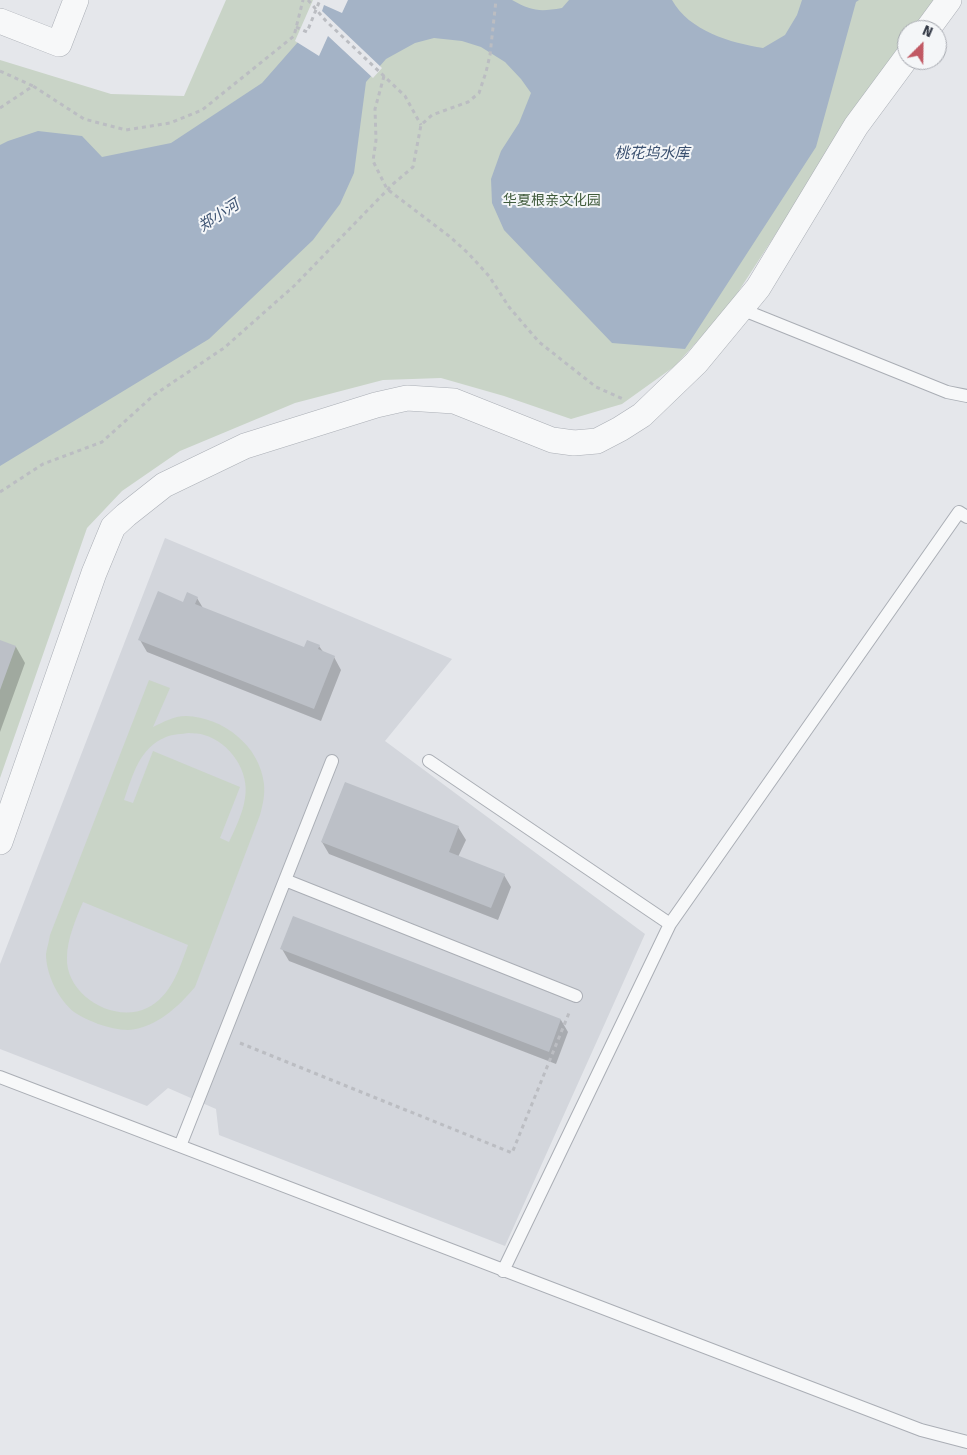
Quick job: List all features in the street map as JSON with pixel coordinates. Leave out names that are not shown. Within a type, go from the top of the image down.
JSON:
[{"type":"street","points":[[0,21],[59,44],[76,0]]},
{"type":"street","points":[[934,20],[949,0]]},
{"type":"street","points":[[0,842],[94,572],[113,527],[126,515],[164,485],[245,446],[376,404],[407,398],[454,401],[552,440],[574,443],[597,441],[620,429],[648,408],[696,363],[758,288],[856,126],[897,70]]},
{"type":"lane","points":[[741,309],[947,392],[967,396]]},
{"type":"lane","points":[[503,1271],[670,924],[959,512],[967,517]]},
{"type":"lane","points":[[180,1146],[332,761]]},
{"type":"lane","points":[[429,762],[670,924]]},
{"type":"lane","points":[[285,880],[576,996]]},
{"type":"lane","points":[[0,1077],[921,1430],[967,1442]]},
{"type":"path","points":[[0,71],[33,86],[84,119],[126,130],[170,123],[202,110],[294,36],[303,0]]},
{"type":"path","points":[[308,0],[326,21],[405,96],[421,125]]},
{"type":"path","points":[[296,27],[307,32],[320,0]]},
{"type":"path","points":[[0,492],[43,464],[102,442],[154,395],[224,348],[294,286],[387,189],[413,167],[421,125],[432,115],[468,102],[479,93],[486,72],[496,0]]},
{"type":"path","points":[[384,76],[375,109],[376,140],[373,160],[387,189],[449,236],[468,253],[489,276],[509,307],[539,342],[596,387],[648,408]]},
{"type":"path","points":[[0,108],[33,86]]},
{"type":"path","points":[[224,1036],[512,1152],[576,996]]},
{"type":"shaded area","points":[[165,538],[452,659],[385,741],[645,934],[505,1246],[219,1135],[216,1109],[168,1088],[147,1106],[0,1049],[0,964]]},
{"type":"green space","name":"华夏根亲文化园","points":[[226,0],[936,0],[921,20],[897,20],[897,54],[853,115],[729,306],[675,366],[622,404],[571,419],[504,396],[441,378],[383,380],[295,403],[180,451],[122,491],[87,528],[0,778],[0,60],[111,94],[184,96]]},
{"type":"green space","points":[[149,680],[170,688],[153,727],[173,718],[186,716],[200,718],[226,728],[247,746],[255,757],[261,770],[264,784],[264,800],[260,815],[195,987],[174,1009],[148,1025],[128,1030],[98,1024],[68,1007],[54,986],[48,970],[46,954],[50,935]],"holes":[[[189,733],[202,734],[222,744],[230,751],[241,768],[246,788],[245,798],[241,815],[229,842],[220,838],[240,787],[153,751],[133,803],[124,800],[138,763],[149,748],[166,737]],[[83,902],[188,945],[173,981],[162,997],[155,1003],[134,1012],[120,1012],[107,1009],[94,1003],[74,983],[69,971],[67,950],[72,929]]]},
{"type":"water","points":[[315,0],[512,0],[531,8],[547,10],[562,8],[569,0],[672,0],[679,11],[689,20],[712,34],[738,43],[763,48],[785,35],[797,15],[802,0],[859,0],[856,2],[816,147],[685,349],[612,343],[504,230],[492,203],[491,179],[501,151],[519,123],[531,93],[505,62],[481,47],[462,41],[434,38],[415,43],[386,59],[366,82],[354,173],[340,204],[313,240],[209,339],[0,466],[0,145],[38,131],[82,136],[102,157],[171,143],[262,83],[298,42]]},
{"type":"pier","points":[[313,0],[348,0],[342,13],[324,5],[322,11],[382,68],[373,78],[328,36],[319,56],[295,41]]},
{"type":"building","points":[[158,591],[183,602],[187,592],[198,597],[195,604],[304,647],[307,640],[320,645],[318,649],[335,656],[314,709],[138,640]]},
{"type":"building","points":[[0,640],[16,646],[0,690]]},
{"type":"building","points":[[345,782],[459,826],[449,852],[505,874],[491,908],[321,842]]},
{"type":"building","points":[[293,916],[561,1019],[549,1052],[280,949]]},
{"type":"water label","name":"桃花坞水库","points":[[652,154]]},
{"type":"water label","name":"郑小河","points":[[219,216]]}]
